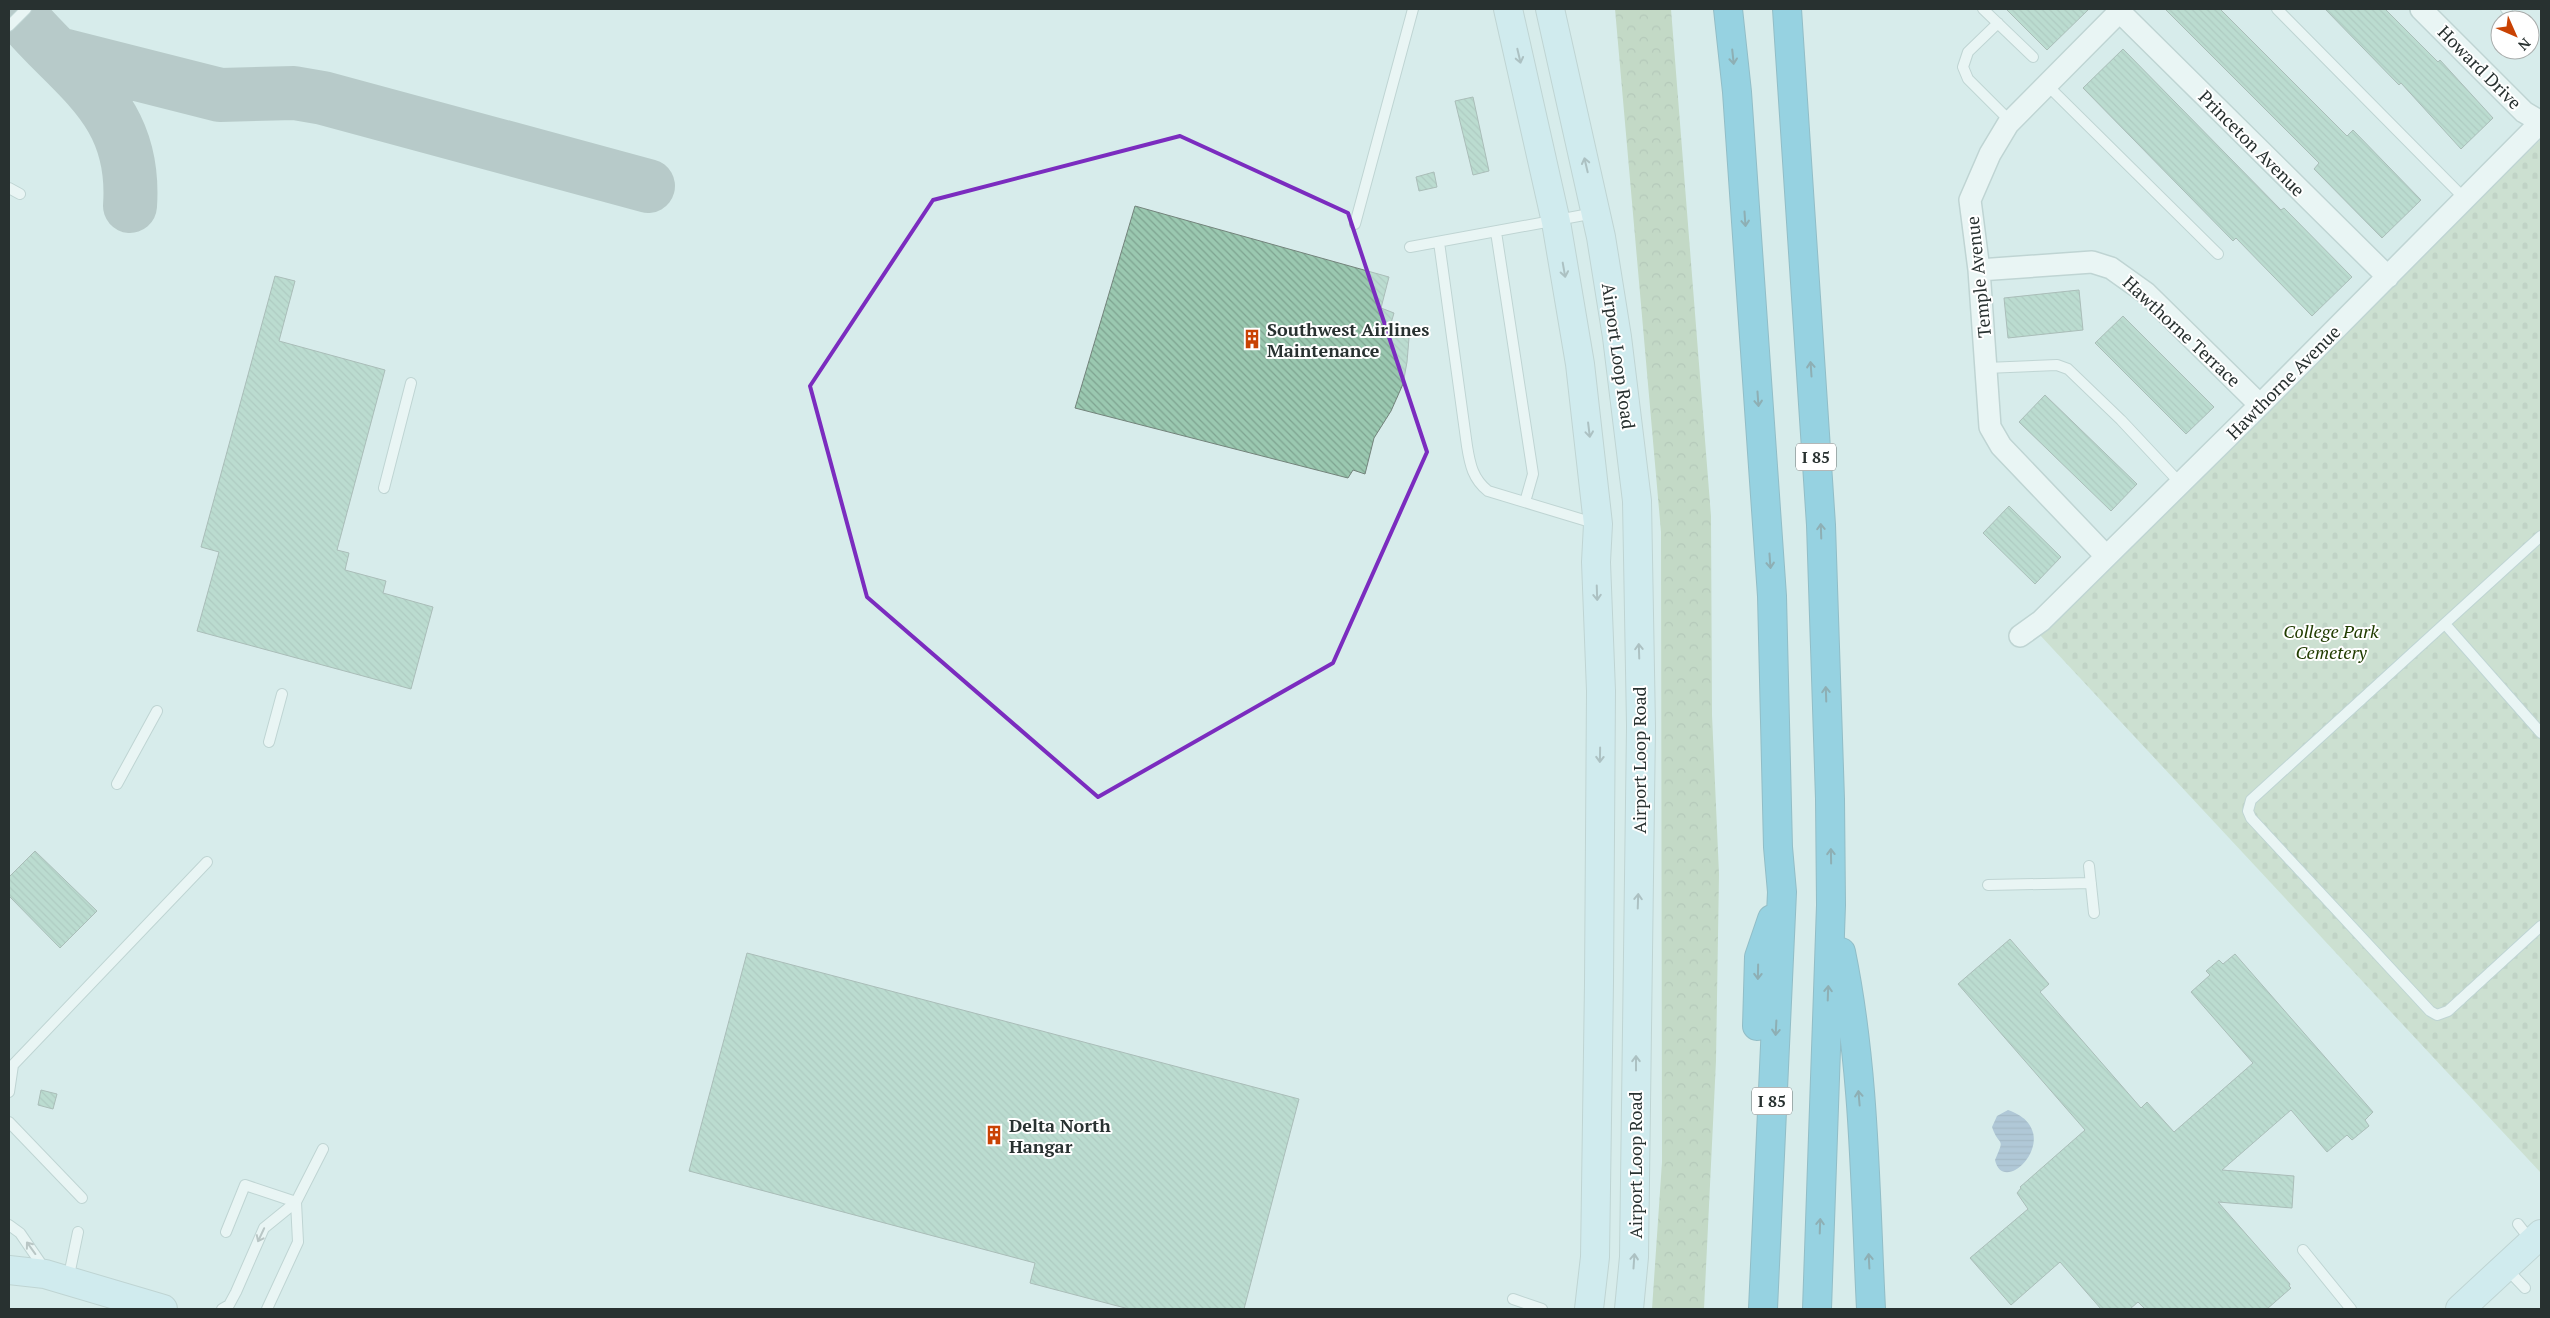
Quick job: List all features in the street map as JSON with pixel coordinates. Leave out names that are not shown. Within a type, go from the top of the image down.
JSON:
[{"type":"highway","name":"I 85","points":[[1728,9],[1737,102],[1772,596],[1778,847],[1782,892],[1763,1309]]},
{"type":"highway","name":"I 85","points":[[1787,9],[1821,525],[1831,905],[1817,1309]]},
{"type":"highway","points":[[1745,1309],[1753,1234],[1759,957],[1782,892]]},
{"type":"highway","points":[[1831,905],[1846,979],[1857,1070],[1864,1159],[1871,1309]]},
{"type":"main road","points":[[1508,9],[1556,222],[1580,364],[1598,524],[1596,562],[1601,692],[1595,1257],[1589,1309]]},
{"type":"main road","name":"Airport Loop Road","points":[[1550,9],[1596,213],[1617,337],[1637,501],[1641,726],[1634,1257],[1629,1309]]},
{"type":"main road","points":[[2460,1309],[2505,1267],[2530,1234]]},
{"type":"main road","points":[[9,1270],[59,1278],[163,1309]]},
{"type":"street","name":"Howard Drive","points":[[2421,9],[2524,112],[2541,122]]},
{"type":"street","name":"Temple Avenue","points":[[2106,556],[2001,446],[1990,427],[1979,270],[1970,200],[1990,154],[2011,122],[2120,10]]},
{"type":"street","name":"Princeton Avenue","points":[[2120,10],[2388,277]]},
{"type":"street","name":"Hawthorne Avenue","points":[[2020,636],[2041,620],[2260,405],[2541,122]]},
{"type":"street","name":"Hawthorne Terrace","points":[[1979,270],[2092,262],[2111,268],[2146,293],[2260,405]]},
{"type":"lane","points":[[9,26],[26,9]]},
{"type":"lane","points":[[1355,224],[1413,9]]},
{"type":"lane","points":[[1983,9],[2033,57]]},
{"type":"lane","points":[[2277,9],[2465,199]]},
{"type":"lane","points":[[1998,23],[1968,52],[1962,67],[1968,79],[2011,122]]},
{"type":"lane","points":[[2047,85],[2218,254]]},
{"type":"lane","points":[[9,188],[20,194]]},
{"type":"lane","points":[[1410,247],[1556,222],[1596,213]]},
{"type":"lane","points":[[1496,232],[1533,474],[1525,502]]},
{"type":"lane","points":[[1440,242],[1471,469],[1477,482],[1488,491],[1598,524]]},
{"type":"lane","points":[[1986,368],[2057,365],[2068,369],[2121,420],[2180,483]]},
{"type":"lane","points":[[384,488],[411,383]]},
{"type":"lane","points":[[2541,536],[2251,800],[2248,811],[2251,818],[2430,1012],[2436,1015],[2448,1011],[2541,926]]},
{"type":"lane","points":[[2445,624],[2541,733]]},
{"type":"lane","points":[[269,742],[282,694]]},
{"type":"lane","points":[[117,784],[157,711]]},
{"type":"lane","points":[[9,1092],[13,1066],[207,862]]},
{"type":"lane","points":[[2089,866],[2094,913]]},
{"type":"lane","points":[[1988,885],[2091,882]]},
{"type":"lane","points":[[9,1122],[82,1198]]},
{"type":"lane","points":[[222,1309],[229,1305],[236,1292],[264,1228],[296,1202],[323,1148]]},
{"type":"lane","points":[[226,1232],[245,1186],[296,1202]]},
{"type":"lane","points":[[267,1309],[298,1242],[296,1202]]},
{"type":"lane","points":[[9,1225],[20,1233],[59,1278],[78,1232]]},
{"type":"lane","points":[[2304,1250],[2351,1309]]},
{"type":"lane","points":[[2505,1267],[2525,1288]]},
{"type":"lane","points":[[1513,1299],[1542,1309]]},
{"type":"highlighted area","points":[[1180,136],[1348,213],[1427,452],[1333,663],[1098,797],[867,597],[810,386],[933,200]]},
{"type":"green space","points":[[1615,9],[1671,9],[1711,516],[1712,715],[1719,874],[1716,1061],[1704,1309],[1652,1309],[1662,1162],[1661,532]]},
{"type":"green space","name":"College Park Cemetery","points":[[2541,139],[2541,1173],[2039,634]]},
{"type":"water","points":[[2008,1110],[2025,1120],[2033,1132],[2033,1146],[2028,1158],[2019,1167],[2009,1172],[2001,1170],[1995,1160],[2001,1144],[1992,1127],[1997,1116]]},
{"type":"building","points":[[2006,9],[2089,9],[2047,50]]},
{"type":"building","points":[[2165,9],[2220,9],[2347,136],[2353,130],[2421,200],[2382,238],[2314,169],[2319,163]]},
{"type":"building","points":[[2325,9],[2385,9],[2438,62],[2440,60],[2493,118],[2461,149],[2401,83],[2399,85]]},
{"type":"building","points":[[2123,49],[2281,210],[2284,208],[2352,277],[2312,316],[2236,238],[2233,241],[2083,88]]},
{"type":"building","points":[[1473,97],[1489,171],[1473,175],[1455,101]]},
{"type":"building","points":[[1434,172],[1437,187],[1419,191],[1416,177]]},
{"type":"building","name":"Southwest Airlines Maintenance","points":[[1135,206],[1389,277],[1381,308],[1394,313],[1389,330],[1409,338],[1407,362],[1403,384],[1391,411],[1374,438],[1365,474],[1353,470],[1348,478],[1075,408]]},
{"type":"building","points":[[275,276],[295,281],[279,341],[385,370],[337,550],[349,553],[345,570],[386,581],[383,593],[433,607],[411,689],[197,631],[219,552],[201,547]]},
{"type":"building","points":[[2079,290],[2083,330],[2008,338],[2004,298]]},
{"type":"building","points":[[2123,316],[2214,407],[2186,434],[2095,343]]},
{"type":"building","points":[[2045,395],[2137,484],[2111,511],[2019,422]]},
{"type":"building","points":[[2009,506],[2061,557],[2035,584],[1983,533]]},
{"type":"building","points":[[35,851],[97,911],[60,948],[9,896],[9,877]]},
{"type":"building","points":[[2010,939],[2049,984],[2040,992],[2141,1108],[2147,1102],[2174,1132],[2253,1063],[2191,992],[2210,975],[2206,971],[2219,960],[2223,964],[2235,954],[2373,1112],[2365,1120],[2369,1126],[2352,1140],[2347,1135],[2327,1152],[2291,1110],[2222,1170],[2294,1176],[2292,1208],[2218,1202],[2290,1284],[2291,1288],[2267,1309],[2145,1309],[2138,1302],[2130,1309],[2101,1309],[2060,1262],[2011,1305],[1970,1258],[2028,1209],[2017,1193],[2020,1187],[2085,1130],[1958,984]]},
{"type":"building","name":"Delta North Hangar","points":[[747,953],[1299,1099],[1244,1309],[1129,1309],[1030,1283],[1035,1263],[689,1171]]},
{"type":"building","points":[[41,1090],[57,1094],[53,1109],[38,1105]]},
{"type":"taxiway","points":[[15,9],[95,95],[111,117],[123,142],[129,171],[130,206]]},
{"type":"taxiway","points":[[58,54],[220,95],[294,93],[323,98],[648,186]]},
{"type":"place","name":"Southwest Airlines Maintenance","points":[[1252,339]]},
{"type":"place","name":"Delta North Hangar","points":[[994,1135]]}]
